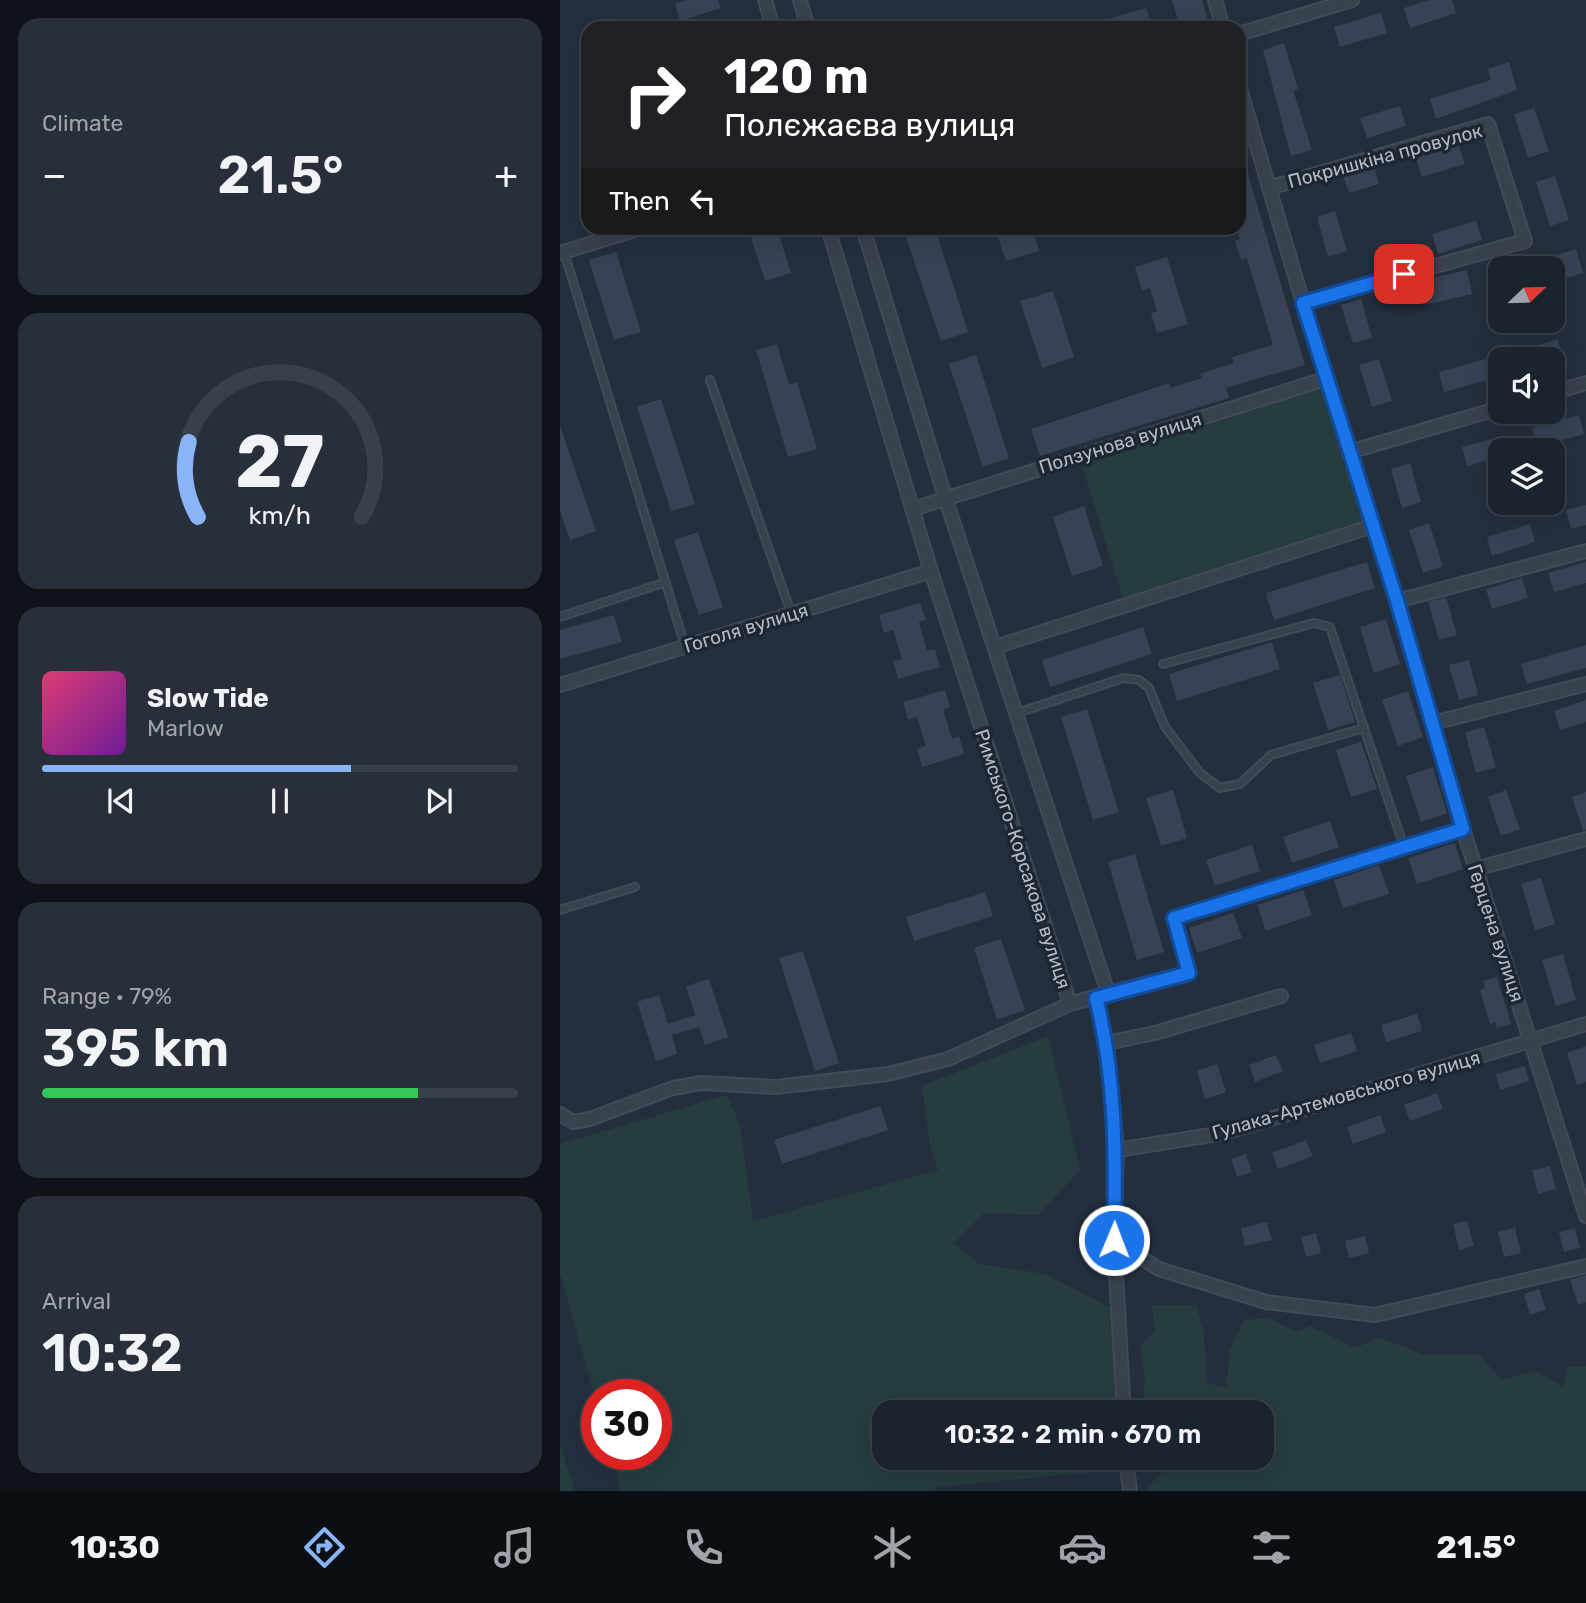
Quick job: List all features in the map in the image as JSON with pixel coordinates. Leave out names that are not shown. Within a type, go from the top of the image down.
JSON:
[{"type":"street","points":[[765,0],[771,21]]},
{"type":"street","points":[[800,0],[806,21]]},
{"type":"street","points":[[1215,0],[1221,21]]},
{"type":"street","points":[[1246,32],[1352,0]]},
{"type":"street","name":"Герцена вулиця","points":[[1246,109],[1303,303],[1397,601],[1475,869],[1583,1190],[1586,1216]]},
{"type":"street","name":"Покришкіна провулок","points":[[1269,188],[1488,124],[1525,240],[1303,303]]},
{"type":"street","points":[[562,252],[618,235]]},
{"type":"street","name":"Римського-Корсакова вулиця","points":[[830,235],[931,571],[1070,1004],[1102,995],[1017,713],[945,497],[865,235]]},
{"type":"street","name":"Ползунова вулиця","points":[[913,509],[1328,379]]},
{"type":"street","points":[[1565,389],[1586,383]]},
{"type":"street","points":[[1349,452],[1488,411]]},
{"type":"street","points":[[995,647],[1373,526]]},
{"type":"street","points":[[1397,601],[1586,551]]},
{"type":"street","name":"Гоголя вулиця","points":[[560,685],[931,571]]},
{"type":"street","points":[[1433,723],[1586,684]]},
{"type":"street","points":[[1123,1400],[1114,1240],[1117,1150],[1102,995],[1189,973],[1174,918],[1463,829]]},
{"type":"street","points":[[1475,869],[1586,839]]},
{"type":"street","points":[[1107,1042],[1155,1033],[1281,996]]},
{"type":"street","points":[[560,1114],[573,1122],[590,1119],[673,1088],[701,1083],[776,1087],[888,1074],[948,1059],[1070,1004]]},
{"type":"street","name":"Гулака-Артемовського вулиця","points":[[1117,1150],[1224,1133],[1586,1024]]},
{"type":"street","points":[[1114,1240],[1159,1269],[1266,1302],[1375,1315],[1586,1266]]},
{"type":"street","points":[[1127,1470],[1130,1491]]},
{"type":"lane","points":[[562,252],[685,646]]},
{"type":"lane","points":[[710,380],[791,614]]},
{"type":"lane","points":[[560,617],[666,582]]},
{"type":"lane","points":[[1163,664],[1314,623],[1330,627],[1404,847]]},
{"type":"lane","points":[[1017,713],[1123,678],[1139,680],[1149,688],[1165,727],[1200,773],[1220,788],[1240,784],[1271,755],[1364,728]]},
{"type":"lane","points":[[560,910],[635,887]]},
{"type":"green space","points":[[1328,378],[1373,526],[1125,605],[1079,456]]},
{"type":"green space","points":[[1048,1036],[1080,1170],[1038,1215],[984,1213],[954,1243],[979,1264],[1046,1274],[1118,1312],[1123,1400],[872,1400],[872,1470],[1116,1470],[936,1487],[935,1491],[621,1491],[615,1470],[672,1470],[672,1379],[590,1379],[560,1273],[560,1144],[727,1095],[740,1125],[753,1221],[938,1170],[930,1144],[922,1086]]},
{"type":"green space","points":[[1196,1305],[1204,1333],[1207,1383],[1226,1387],[1230,1350],[1244,1320],[1268,1318],[1297,1332],[1310,1326],[1356,1348],[1378,1337],[1425,1355],[1480,1355],[1501,1380],[1536,1371],[1563,1387],[1568,1367],[1586,1366],[1586,1491],[1147,1491],[1147,1487],[1162,1474],[1159,1470],[1274,1470],[1274,1400],[1143,1400],[1145,1376],[1140,1347],[1155,1331],[1152,1306]]},
{"type":"green space","points":[[560,1443],[575,1491],[560,1491]]},
{"type":"building","points":[[687,0],[718,0],[721,8],[680,21],[675,4]]},
{"type":"building","points":[[1172,0],[1202,0],[1208,20],[1178,21]]},
{"type":"building","points":[[1429,0],[1452,0],[1456,13],[1410,28],[1404,8]]},
{"type":"building","points":[[1146,8],[1150,21],[1102,21]]},
{"type":"building","points":[[1381,13],[1387,33],[1340,47],[1334,27]]},
{"type":"building","points":[[1284,43],[1298,89],[1293,90],[1312,150],[1291,156],[1263,50]]},
{"type":"building","points":[[1509,62],[1517,90],[1436,119],[1430,99],[1491,80],[1488,69]]},
{"type":"building","points":[[1400,106],[1406,126],[1367,138],[1360,118]]},
{"type":"building","points":[[1534,108],[1549,151],[1528,158],[1514,114]]},
{"type":"building","points":[[1458,144],[1465,164],[1422,177],[1416,158]]},
{"type":"building","points":[[1374,167],[1379,184],[1349,193],[1343,176]]},
{"type":"building","points":[[1246,168],[1305,365],[1226,388],[1229,398],[1040,456],[1031,429],[1169,383],[1171,388],[1202,378],[1200,374],[1234,363],[1232,357],[1273,345],[1247,258],[1241,260],[1235,241],[1240,239],[1239,235],[1246,235]]},
{"type":"building","points":[[1555,176],[1569,220],[1550,226],[1536,182]]},
{"type":"building","points":[[1335,211],[1347,251],[1328,257],[1317,217]]},
{"type":"building","points":[[1476,221],[1482,240],[1438,254],[1432,234]]},
{"type":"building","points":[[750,235],[779,235],[791,273],[765,281]]},
{"type":"building","points":[[905,235],[937,235],[968,332],[941,341]]},
{"type":"building","points":[[997,235],[1034,235],[1039,251],[1006,261]]},
{"type":"building","points":[[1406,245],[1412,263],[1381,272],[1376,254]]},
{"type":"building","points":[[1576,249],[1583,273],[1565,279],[1565,256],[1557,255]]},
{"type":"building","points":[[616,252],[641,332],[614,340],[589,260]]},
{"type":"building","points":[[1167,257],[1188,324],[1157,333],[1151,313],[1157,311],[1150,288],[1142,290],[1135,267]]},
{"type":"building","points":[[1467,270],[1472,294],[1425,305],[1419,281]]},
{"type":"building","points":[[1053,291],[1074,357],[1042,368],[1020,301]]},
{"type":"building","points":[[1361,299],[1372,338],[1353,343],[1341,305]]},
{"type":"building","points":[[1558,339],[1560,347],[1531,347]]},
{"type":"building","points":[[777,344],[789,385],[797,382],[817,449],[788,457],[756,350]]},
{"type":"building","points":[[976,355],[1009,458],[983,467],[949,364]]},
{"type":"building","points":[[1379,359],[1392,401],[1372,407],[1359,365]]},
{"type":"building","points":[[1485,359],[1488,380],[1444,392],[1439,372]]},
{"type":"building","points":[[661,399],[695,504],[671,511],[637,407]]},
{"type":"building","points":[[1579,415],[1584,434],[1565,439],[1535,438],[1532,428],[1546,424],[1565,424],[1565,419]]},
{"type":"building","points":[[560,426],[596,531],[570,540],[560,510]]},
{"type":"building","points":[[1488,440],[1488,460],[1467,466],[1462,447]]},
{"type":"building","points":[[1410,463],[1421,502],[1402,508],[1391,469]]},
{"type":"building","points":[[1586,505],[1586,525],[1571,529],[1566,510]]},
{"type":"building","points":[[1084,506],[1103,566],[1072,576],[1053,517]]},
{"type":"building","points":[[1429,523],[1443,566],[1423,573],[1409,530]]},
{"type":"building","points":[[1530,524],[1535,542],[1492,556],[1487,537]]},
{"type":"building","points":[[698,532],[723,607],[699,615],[674,540]]},
{"type":"building","points":[[1367,562],[1375,588],[1274,620],[1266,593]]},
{"type":"building","points":[[1586,562],[1586,583],[1554,592],[1548,573]]},
{"type":"building","points":[[1522,578],[1528,598],[1492,609],[1486,589]]},
{"type":"building","points":[[1446,597],[1457,635],[1439,640],[1428,602]]},
{"type":"building","points":[[920,603],[926,620],[919,622],[927,651],[935,649],[940,667],[898,679],[893,661],[902,659],[893,630],[884,633],[879,615]]},
{"type":"building","points":[[614,615],[622,642],[560,659],[560,630]]},
{"type":"building","points":[[1386,619],[1400,664],[1374,673],[1360,627]]},
{"type":"building","points":[[1143,627],[1152,654],[1050,687],[1042,660]]},
{"type":"building","points":[[1272,642],[1280,669],[1177,701],[1169,674]]},
{"type":"building","points":[[1586,645],[1586,668],[1527,684],[1521,664]]},
{"type":"building","points":[[1469,660],[1478,695],[1459,700],[1449,665]]},
{"type":"building","points":[[1340,675],[1355,722],[1328,730],[1313,683]]},
{"type":"building","points":[[945,690],[950,707],[943,710],[952,739],[959,736],[964,754],[922,767],[917,749],[926,746],[917,717],[908,720],[903,702]]},
{"type":"building","points":[[1408,691],[1423,737],[1398,746],[1382,700]]},
{"type":"building","points":[[1586,700],[1586,722],[1560,730],[1554,711]]},
{"type":"building","points":[[1087,709],[1119,812],[1093,820],[1061,717]]},
{"type":"building","points":[[1484,727],[1496,767],[1476,773],[1465,732]]},
{"type":"building","points":[[1361,742],[1377,789],[1351,797],[1336,750]]},
{"type":"building","points":[[1433,767],[1447,813],[1421,822],[1406,776]]},
{"type":"building","points":[[1173,790],[1187,838],[1161,846],[1146,798]]},
{"type":"building","points":[[1506,790],[1520,829],[1501,836],[1488,797]]},
{"type":"building","points":[[1586,792],[1586,830],[1583,831],[1572,797]]},
{"type":"building","points":[[1330,821],[1339,847],[1292,863],[1283,837]]},
{"type":"building","points":[[1455,843],[1463,869],[1417,884],[1408,858]]},
{"type":"building","points":[[1252,845],[1260,871],[1215,886],[1206,860]]},
{"type":"building","points":[[1135,854],[1164,952],[1137,960],[1108,862]]},
{"type":"building","points":[[1379,865],[1389,894],[1343,908],[1334,880]]},
{"type":"building","points":[[1541,878],[1555,924],[1535,930],[1521,884]]},
{"type":"building","points":[[1303,890],[1312,915],[1266,931],[1257,905]]},
{"type":"building","points":[[985,892],[993,916],[914,941],[906,917]]},
{"type":"building","points":[[1233,913],[1242,938],[1197,953],[1189,928]]},
{"type":"building","points":[[1001,939],[1025,1010],[997,1020],[974,948]]},
{"type":"building","points":[[803,951],[839,1063],[815,1071],[779,958]]},
{"type":"building","points":[[1563,954],[1576,1000],[1556,1006],[1542,960]]},
{"type":"building","points":[[1497,977],[1511,1024],[1497,1028],[1495,1022],[1490,1024],[1480,990],[1485,988],[1483,981]]},
{"type":"building","points":[[709,979],[728,1037],[705,1045],[699,1027],[672,1035],[677,1054],[656,1061],[637,1002],[659,995],[668,1024],[695,1015],[686,986]]},
{"type":"building","points":[[1417,1014],[1422,1031],[1386,1042],[1381,1025]]},
{"type":"building","points":[[1351,1033],[1357,1051],[1320,1063],[1314,1045]]},
{"type":"building","points":[[1586,1046],[1586,1082],[1577,1085],[1567,1053]]},
{"type":"building","points":[[1276,1055],[1283,1071],[1255,1082],[1249,1065]]},
{"type":"building","points":[[1217,1064],[1226,1092],[1205,1099],[1197,1071]]},
{"type":"building","points":[[1525,1066],[1529,1081],[1500,1090],[1496,1074]]},
{"type":"building","points":[[1437,1093],[1443,1109],[1410,1121],[1404,1105]]},
{"type":"building","points":[[880,1106],[888,1130],[782,1164],[774,1140]]},
{"type":"building","points":[[1380,1115],[1386,1132],[1353,1144],[1347,1127]]},
{"type":"building","points":[[1306,1140],[1313,1156],[1278,1169],[1272,1153]]},
{"type":"building","points":[[1246,1154],[1252,1172],[1237,1177],[1231,1159]]},
{"type":"building","points":[[1550,1166],[1556,1189],[1538,1194],[1532,1170]]},
{"type":"building","points":[[1467,1221],[1474,1246],[1459,1250],[1453,1224]]},
{"type":"building","points":[[1267,1222],[1272,1240],[1245,1246],[1241,1228]]},
{"type":"building","points":[[1515,1228],[1521,1253],[1504,1257],[1498,1232]]},
{"type":"building","points":[[1575,1228],[1580,1248],[1564,1252],[1559,1232]]},
{"type":"building","points":[[1316,1233],[1321,1253],[1306,1257],[1301,1237]]},
{"type":"building","points":[[1365,1236],[1369,1253],[1349,1258],[1345,1241]]},
{"type":"building","points":[[1586,1275],[1586,1302],[1578,1305],[1570,1280]]},
{"type":"building","points":[[1539,1289],[1546,1310],[1530,1315],[1524,1294]]},
{"type":"route","points":[[1114,1240],[1117,1150],[1107,1042],[1096,998],[1189,973],[1174,918],[1463,829],[1397,601],[1303,303],[1404,274]]}]
